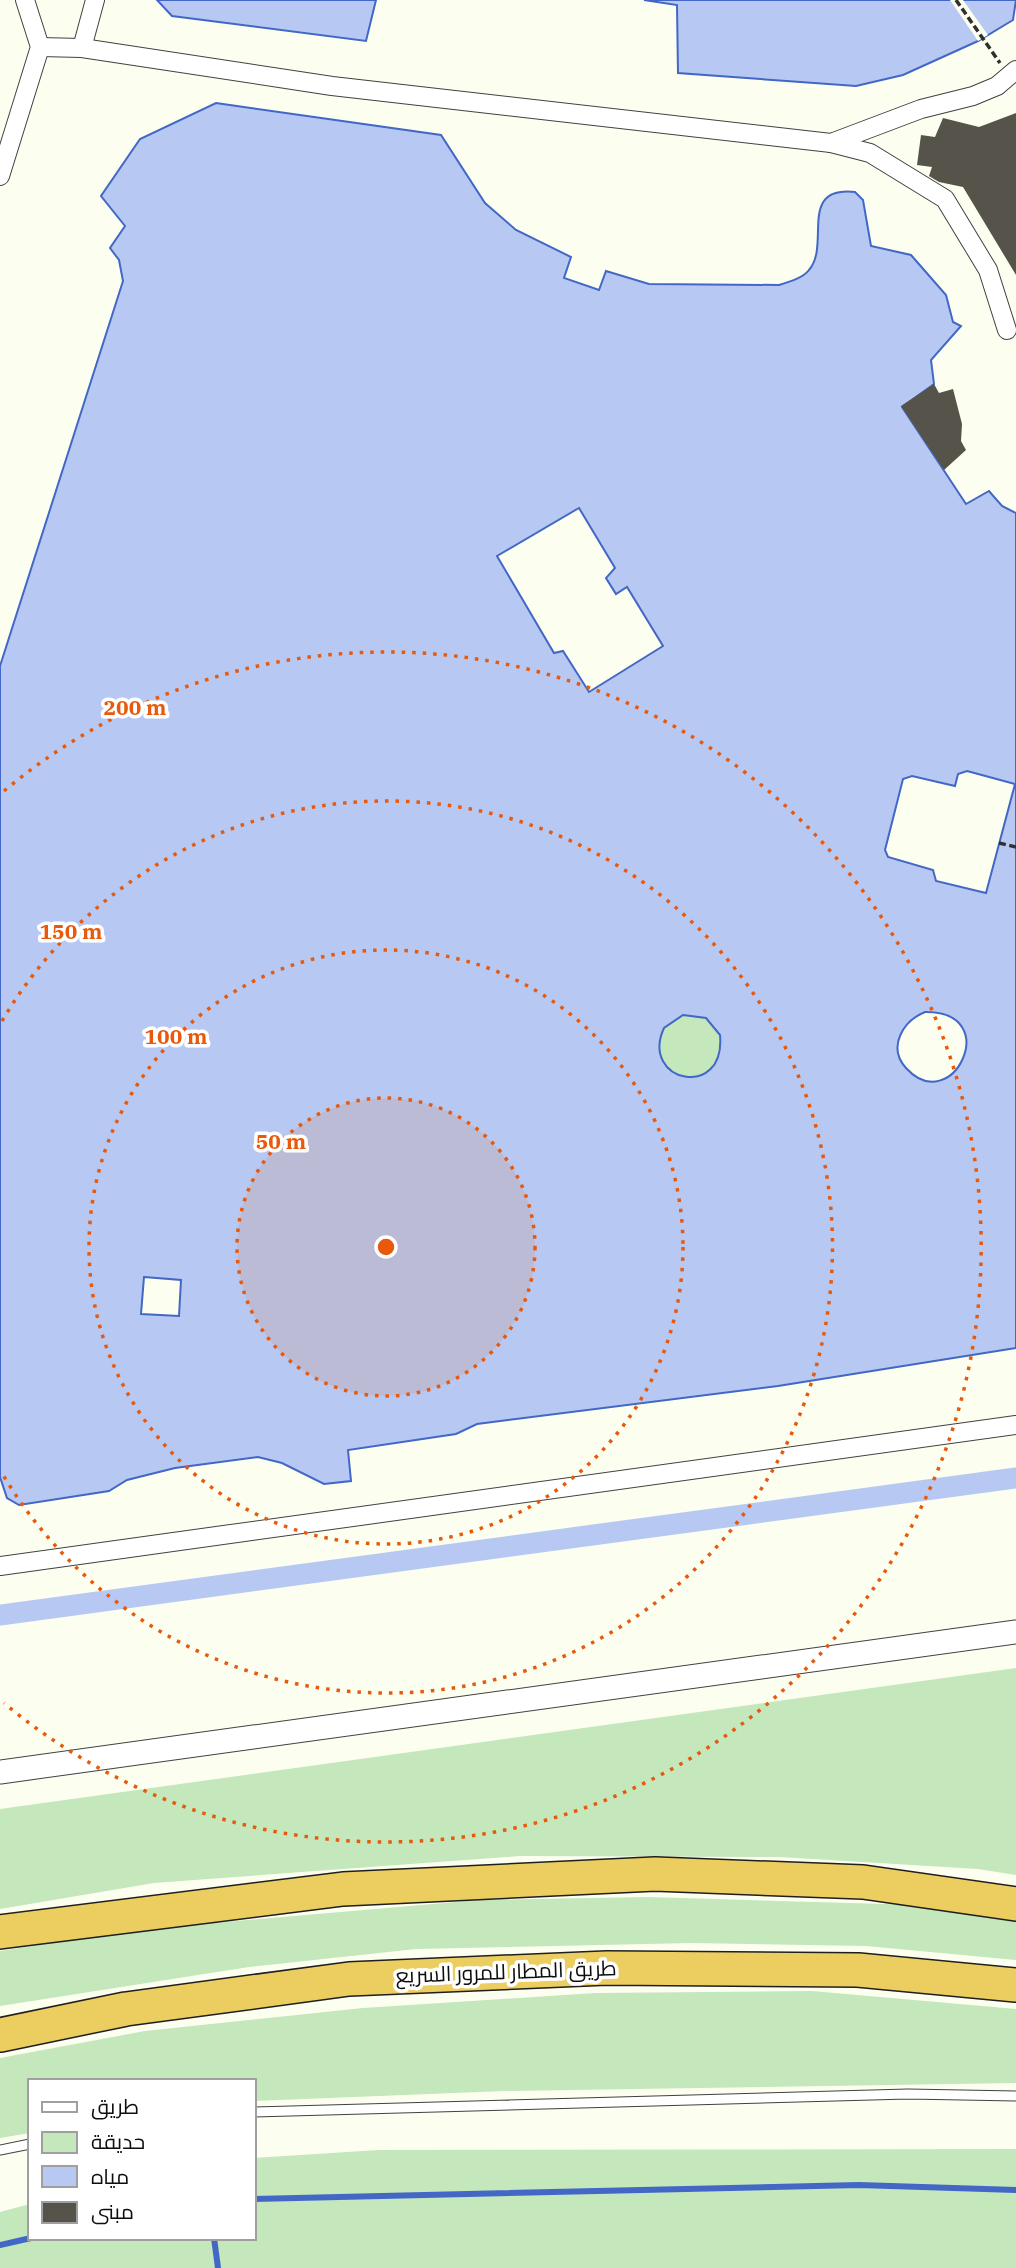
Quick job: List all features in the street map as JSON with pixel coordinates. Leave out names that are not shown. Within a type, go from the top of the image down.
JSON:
[{"type":"highway","points":[[0,1932],[343,1889],[655,1874],[863,1882],[1016,1904]]},
{"type":"highway","name":"طريق المطار للمرور السريع","points":[[0,2035],[126,2009],[363,1978],[607,1968],[802,1969],[858,1970],[1016,1984]]},
{"type":"street","points":[[0,176],[40,47],[25,0]]},
{"type":"street","points":[[82,48],[95,0]]},
{"type":"street","points":[[40,47],[82,48],[332,86],[831,143],[870,153],[945,199],[988,270],[1007,330]]},
{"type":"street","points":[[831,143],[921,109],[973,96],[1013,73]]},
{"type":"street","points":[[0,1566],[1016,1425]]},
{"type":"street","points":[[0,1772],[1016,1632]]},
{"type":"lane","points":[[256,2112],[881,2094],[1016,2096]]},
{"type":"lane","points":[[0,2150],[28,2144]]},
{"type":"path","points":[[956,0],[1013,73]]},
{"type":"path","points":[[999,843],[1016,847]]},
{"type":"green space","points":[[684,1015],[696,1015],[712,1024],[719,1034],[719,1058],[712,1068],[696,1077],[684,1077],[673,1072],[664,1063],[659,1052],[659,1040],[664,1029],[673,1020]]},
{"type":"green space","points":[[1016,1668],[1016,1875],[978,1869],[780,1857],[520,1856],[154,1883],[0,1909],[0,1809]]},
{"type":"green space","points":[[647,1897],[919,1905],[1016,1916],[1016,1960],[866,1946],[692,1943],[416,1949],[249,1967],[0,2006],[0,1951],[145,1929],[479,1900]]},
{"type":"green space","points":[[812,1991],[1016,2009],[1016,2083],[504,2091],[256,2101],[256,2079],[28,2079],[28,2133],[0,2138],[0,2058],[145,2031],[363,2008],[595,1993]]},
{"type":"green space","points":[[1016,2149],[1016,2268],[0,2268],[0,2212],[28,2205],[28,2240],[256,2240],[256,2158],[378,2150]]},
{"type":"water","points":[[157,0],[376,0],[366,41],[172,16]]},
{"type":"water","points":[[644,0],[1016,0],[1013,20],[978,41],[903,75],[856,86],[678,73],[677,5]]},
{"type":"water","points":[[216,103],[441,135],[485,203],[516,230],[571,257],[564,278],[599,290],[606,271],[649,284],[779,285],[791,281],[806,273],[815,259],[818,219],[826,198],[837,193],[855,192],[863,200],[871,246],[911,255],[946,295],[953,322],[961,326],[931,360],[934,384],[902,407],[966,504],[989,491],[1002,506],[1016,513],[1016,1348],[778,1386],[477,1424],[456,1434],[348,1450],[351,1481],[324,1484],[282,1463],[258,1457],[175,1468],[127,1480],[109,1491],[19,1505],[7,1498],[0,1477],[0,666],[123,281],[119,260],[110,248],[125,226],[101,196],[140,139]],"holes":[[[579,508],[615,568],[606,578],[616,594],[627,587],[663,646],[589,692],[563,651],[554,653],[497,556]],[[967,771],[1015,784],[986,893],[936,881],[933,870],[888,857],[885,850],[903,779],[912,776],[955,786],[958,774]],[[925,1012],[949,1016],[962,1028],[966,1043],[963,1059],[953,1072],[940,1081],[923,1080],[900,1060],[898,1043],[904,1028]],[[683,1015],[706,1018],[720,1035],[718,1056],[710,1069],[698,1076],[685,1077],[672,1071],[663,1061],[659,1047],[664,1028]],[[144,1277],[181,1280],[179,1316],[141,1314]]]},
{"type":"pier","points":[[950,0],[963,0],[988,35],[978,41]]},
{"type":"building","points":[[1016,113],[1016,275],[963,187],[939,182],[929,176],[932,167],[917,165],[921,135],[935,137],[943,118],[979,127]]},
{"type":"building","points":[[934,384],[939,393],[953,389],[962,424],[961,441],[966,450],[944,470],[901,406]]},
{"type":"waterway","points":[[0,1615],[1016,1478]]},
{"type":"waterway","points":[[256,2199],[859,2185],[1016,2190]]},
{"type":"waterway","points":[[0,2245],[28,2239]]},
{"type":"waterway","points":[[214,2240],[218,2268]]}]
